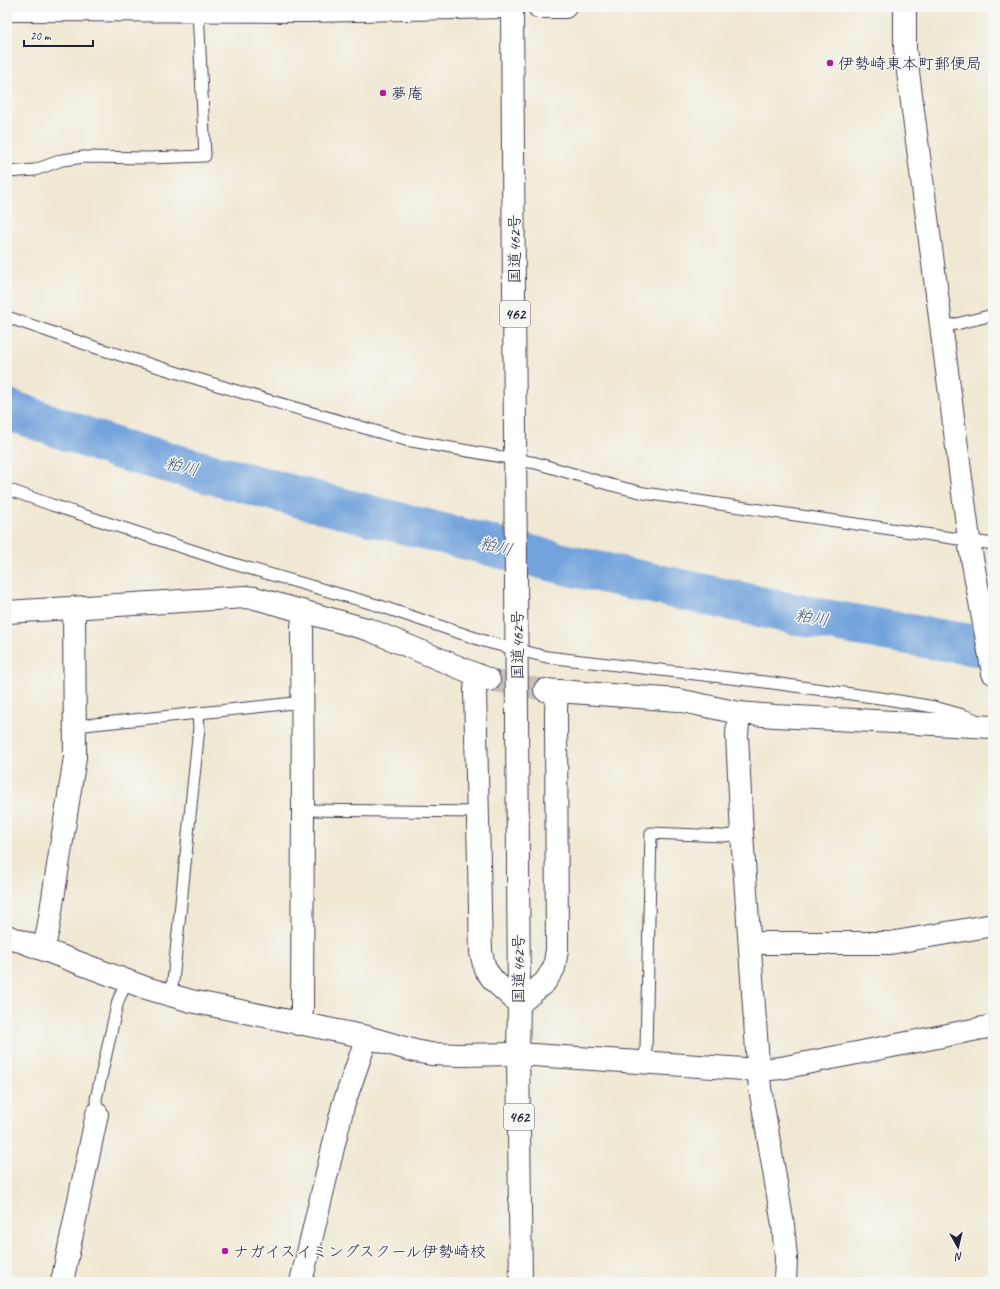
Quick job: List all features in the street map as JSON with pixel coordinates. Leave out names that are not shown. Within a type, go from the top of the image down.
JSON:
[{"type":"main road","points":[[7,10],[307,11],[504,7]]},
{"type":"main road","name":"国道462号","points":[[512,7],[516,462],[518,1054],[521,1282]]},
{"type":"main road","points":[[539,7],[565,7]]},
{"type":"main road","points":[[904,7],[905,49],[940,328],[969,543],[993,673]]},
{"type":"main road","points":[[7,612],[242,596],[255,598],[370,630],[483,677],[475,689],[481,952],[485,969],[494,981],[519,1004],[545,982],[554,968],[557,950],[556,710],[551,691],[678,700],[739,713],[775,716],[993,727]]},
{"type":"main road","points":[[43,950],[48,930],[75,757],[76,726],[74,608]]},
{"type":"main road","points":[[298,1024],[302,1010],[302,626],[305,613]]},
{"type":"main road","points":[[739,713],[737,735],[742,834],[760,1088],[782,1225],[786,1258],[785,1282]]},
{"type":"main road","points":[[750,943],[890,943],[993,925]]},
{"type":"main road","points":[[7,936],[126,981],[169,995],[298,1024],[367,1037],[415,1052],[431,1054],[518,1054],[759,1070],[781,1068],[993,1026]]},
{"type":"main road","points":[[301,1282],[343,1106],[367,1037]]},
{"type":"main road","points":[[62,1282],[97,1114]]},
{"type":"lane","points":[[7,172],[35,170],[62,160],[84,157],[148,158],[204,156],[198,10]]},
{"type":"lane","points":[[940,328],[993,315]]},
{"type":"lane","points":[[7,317],[97,348],[240,392],[399,438],[571,473],[610,485],[644,493],[969,543],[993,544]]},
{"type":"lane","points":[[7,489],[234,564],[378,605],[487,642],[517,645],[547,657],[773,683],[887,699],[934,707],[963,715],[993,727]]},
{"type":"lane","points":[[76,726],[303,702]]},
{"type":"lane","points":[[169,995],[173,981],[199,728],[198,713]]},
{"type":"lane","points":[[303,810],[478,812]]},
{"type":"lane","points":[[644,1063],[646,1048],[651,833],[723,836],[742,834]]},
{"type":"lane","points":[[97,1114],[96,1099],[118,1001],[126,981]]},
{"type":"lane","points":[[521,1282],[527,1282]]},
{"type":"waterway","name":"粕川","points":[[7,409],[121,450],[325,504],[576,567],[799,615],[993,648]]},
{"type":"tunnel","points":[[489,680],[545,690]]},
{"type":"place","name":"伊勢崎東本町郵便局","points":[[830,63]]},
{"type":"place","name":"夢庵","points":[[383,93]]},
{"type":"place","name":"ナガイスイミングスクール伊勢崎校","points":[[225,1251]]}]
